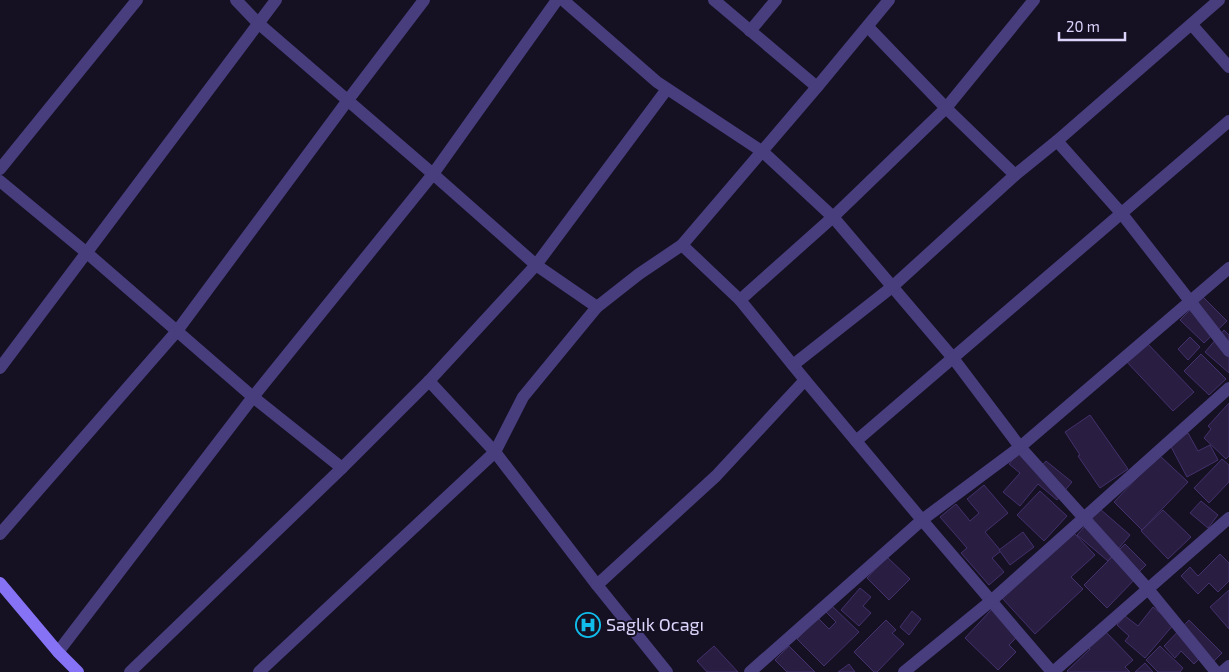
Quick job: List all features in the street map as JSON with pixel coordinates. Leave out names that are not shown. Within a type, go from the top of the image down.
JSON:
[{"type":"main road","points":[[0,583],[58,652],[78,672]]},
{"type":"street","points":[[0,169],[137,0]]},
{"type":"street","points":[[236,0],[258,22],[536,265],[597,307]]},
{"type":"street","points":[[0,368],[276,0]]},
{"type":"street","points":[[0,534],[177,331],[424,0]]},
{"type":"street","points":[[58,652],[253,397],[433,174],[557,0]]},
{"type":"street","points":[[563,0],[657,82],[763,152],[833,218],[953,358],[1020,447],[1148,589],[1216,672]]},
{"type":"street","points":[[714,0],[818,87]]},
{"type":"street","points":[[750,31],[776,0]]},
{"type":"street","points":[[258,672],[495,452],[523,397],[597,307],[639,274],[682,245],[763,152],[890,0]]},
{"type":"street","points":[[740,300],[833,218],[946,108],[1034,0]]},
{"type":"street","points":[[793,366],[892,287],[1015,175],[1057,141],[1219,0]]},
{"type":"street","points":[[1192,25],[1229,67]]},
{"type":"street","points":[[868,27],[946,108],[1015,175]]},
{"type":"street","points":[[130,672],[342,468],[429,381],[536,265],[667,89]]},
{"type":"street","points":[[856,441],[1229,121]]},
{"type":"street","points":[[1057,141],[1122,214],[1229,351]]},
{"type":"street","points":[[0,181],[87,253],[253,397],[342,468]]},
{"type":"street","points":[[682,245],[740,300],[990,601],[1053,672],[1229,518]]},
{"type":"street","points":[[750,672],[922,520],[1020,447],[1229,268]]},
{"type":"street","points":[[597,585],[716,476],[805,380]]},
{"type":"street","points":[[429,381],[495,452],[597,585],[667,672]]},
{"type":"street","points":[[904,672],[990,601],[1229,388]]},
{"type":"street","points":[[1222,672],[1229,666]]},
{"type":"building","points":[[1203,297],[1227,321],[1204,343],[1180,320]]},
{"type":"building","points":[[1224,330],[1229,335],[1229,373],[1205,352]]},
{"type":"building","points":[[1190,337],[1200,347],[1188,360],[1178,349]]},
{"type":"building","points":[[1145,341],[1194,392],[1173,411],[1125,360]]},
{"type":"building","points":[[1201,354],[1226,379],[1209,395],[1184,371]]},
{"type":"building","points":[[1229,403],[1229,456],[1226,459],[1204,438],[1211,429],[1208,426]]},
{"type":"building","points":[[1090,415],[1128,469],[1100,488],[1078,456],[1080,455],[1065,432]]},
{"type":"building","points":[[1188,433],[1198,451],[1210,445],[1218,460],[1187,477],[1169,443]]},
{"type":"building","points":[[1019,452],[1039,469],[1046,461],[1072,482],[1057,500],[1038,484],[1020,506],[1003,492],[1020,473],[1009,464]]},
{"type":"building","points":[[1159,455],[1188,482],[1142,530],[1114,502]]},
{"type":"building","points":[[1222,459],[1229,465],[1229,482],[1209,503],[1194,488]]},
{"type":"building","points":[[984,485],[1008,513],[985,532],[1001,551],[992,558],[1004,572],[989,585],[961,553],[967,548],[940,517],[956,504],[970,521],[979,513],[967,499]]},
{"type":"building","points":[[1040,491],[1067,516],[1044,541],[1017,515]]},
{"type":"building","points":[[1201,501],[1218,515],[1208,528],[1190,513]]},
{"type":"building","points":[[1100,509],[1130,535],[1108,561],[1077,535]]},
{"type":"building","points":[[1163,510],[1191,537],[1168,559],[1141,531]]},
{"type":"building","points":[[1023,532],[1034,547],[1010,565],[999,550]]},
{"type":"building","points":[[1073,532],[1095,555],[1071,577],[1083,589],[1035,634],[1002,598]]},
{"type":"building","points":[[1125,544],[1146,565],[1107,608],[1084,585]]},
{"type":"building","points":[[1220,554],[1229,563],[1229,581],[1218,592],[1209,583],[1198,594],[1181,576],[1190,567],[1198,576]]},
{"type":"building","points":[[887,557],[910,579],[889,600],[867,578]]},
{"type":"building","points":[[860,588],[871,597],[863,606],[871,613],[859,626],[841,610]]},
{"type":"building","points":[[1229,590],[1229,629],[1210,607]]},
{"type":"building","points":[[830,604],[859,632],[824,666],[797,639],[818,618],[829,629],[836,622],[824,610]]},
{"type":"building","points":[[1153,607],[1174,624],[1145,658],[1125,641],[1129,636],[1117,625],[1125,616],[1138,626]]},
{"type":"building","points":[[992,609],[1019,635],[1009,645],[1016,652],[998,670],[965,638]]},
{"type":"building","points":[[912,611],[921,619],[909,635],[900,627]]},
{"type":"building","points":[[886,620],[896,630],[892,633],[904,644],[877,672],[874,672],[854,652]]},
{"type":"building","points":[[1189,620],[1222,653],[1213,662],[1205,653],[1194,664],[1181,651],[1175,658],[1164,646]]},
{"type":"building","points":[[1104,630],[1133,660],[1125,667],[1130,672],[1068,672],[1090,649],[1087,646]]},
{"type":"building","points":[[714,646],[738,672],[707,672],[697,661]]},
{"type":"building","points":[[789,646],[815,672],[787,672],[775,660]]},
{"type":"building","points":[[1160,646],[1183,668],[1180,672],[1158,672],[1146,660]]},
{"type":"building","points":[[1145,663],[1153,672],[1135,672]]},
{"type":"building","points":[[849,664],[855,672],[838,672]]},
{"type":"place","name":"Saglık Ocagı","points":[[588,625]]}]
